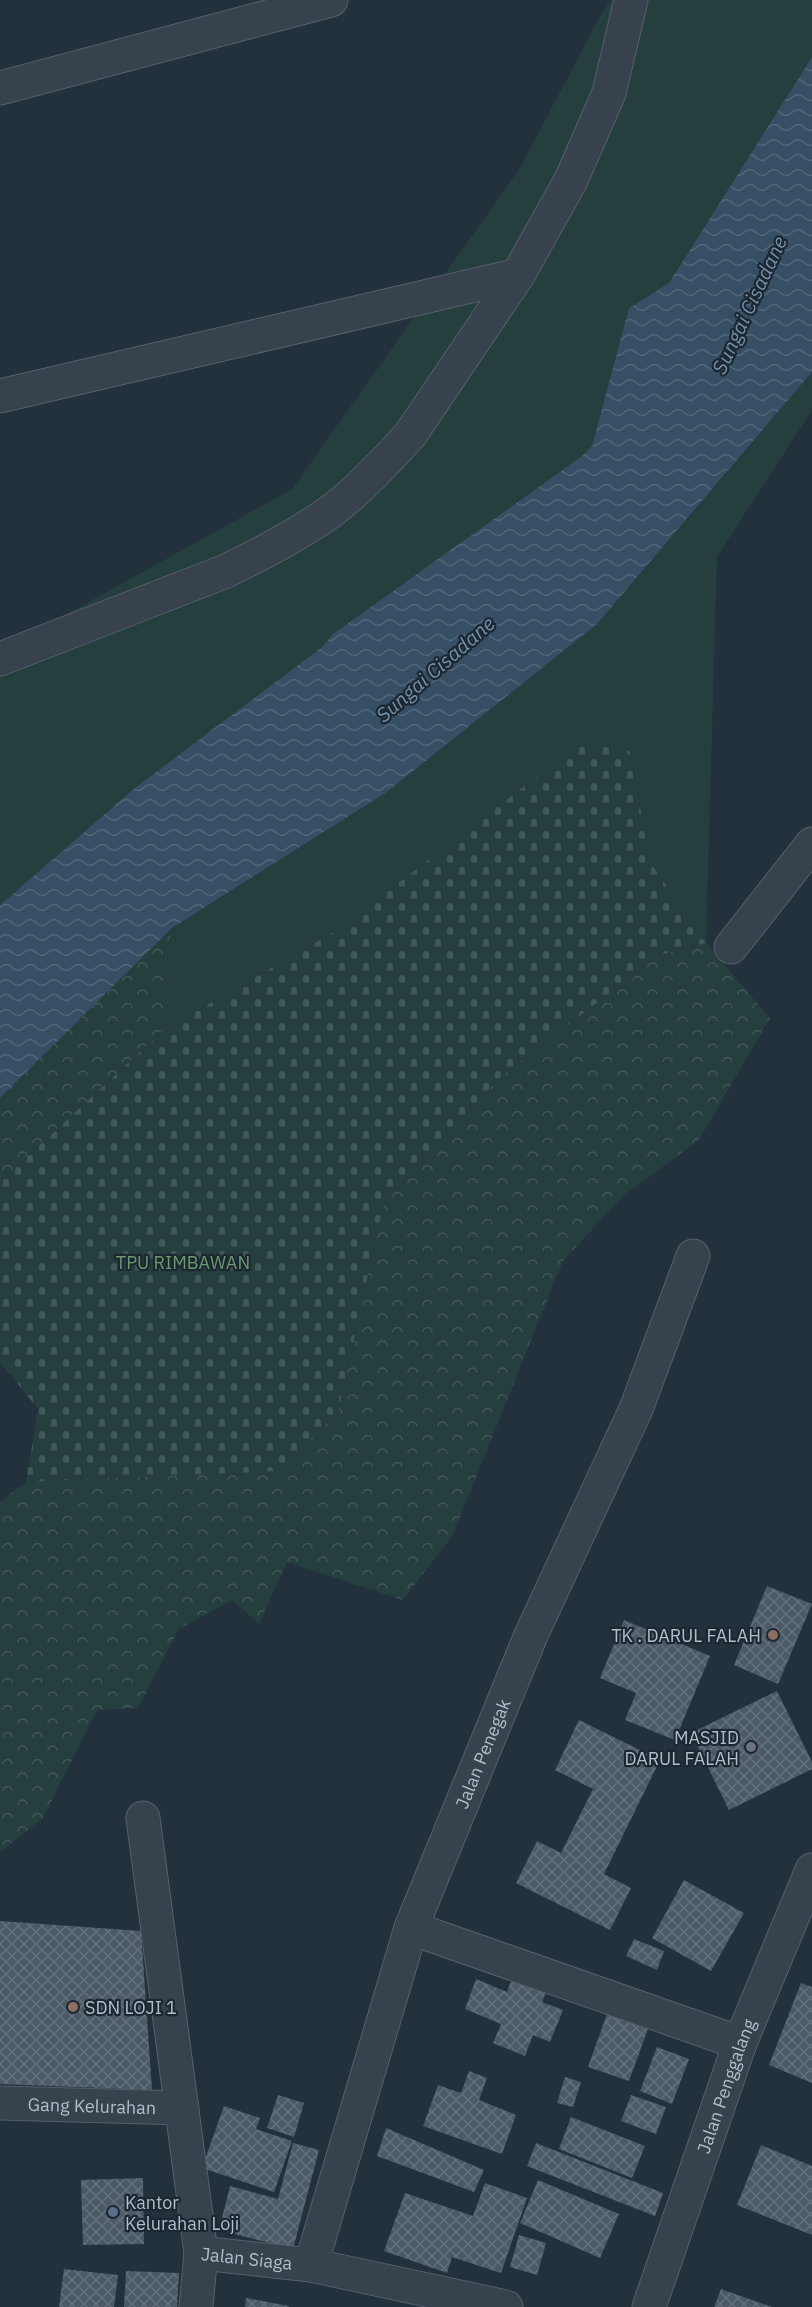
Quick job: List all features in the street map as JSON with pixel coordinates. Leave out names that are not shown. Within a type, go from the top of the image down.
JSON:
[{"type":"street","points":[[0,88],[331,0]]},
{"type":"street","points":[[0,659],[226,570],[281,542],[333,509],[357,489],[410,435],[518,275],[571,180],[609,93],[631,0]]},
{"type":"street","points":[[0,396],[518,275]]},
{"type":"street","points":[[731,947],[812,844]]},
{"type":"street","name":"Jalan Penegak","points":[[311,2265],[411,1928],[531,1635],[636,1409],[693,1256]]},
{"type":"street","points":[[143,1818],[201,2253]]},
{"type":"street","name":"Jalan Penggalang","points":[[649,2307],[740,2043],[812,1870]]},
{"type":"street","points":[[411,1928],[740,2043]]},
{"type":"street","name":"Gang Kelurahan","points":[[0,2103],[182,2108]]},
{"type":"street","name":"Jalan Siaga","points":[[196,2307],[201,2253],[311,2265],[506,2307]]},
{"type":"green space","points":[[611,0],[812,0],[812,57],[669,283],[629,308],[592,446],[582,456],[333,634],[322,647],[136,787],[0,905],[0,651],[292,489],[520,168],[600,16]]},
{"type":"green space","points":[[812,372],[812,410],[717,557],[706,943],[650,862],[630,751],[337,930],[164,1030],[168,953],[172,928],[387,792],[597,624]]},
{"type":"green space","name":"TPU RIMBAWAN","points":[[581,743],[630,751],[650,862],[706,943],[659,955],[499,1078],[384,1202],[338,1411],[279,1471],[26,1482],[38,1409],[0,1362],[0,1182],[164,1030],[337,930]]},
{"type":"green space","points":[[172,928],[168,953],[164,1030],[0,1182],[0,1098]]},
{"type":"green space","points":[[706,943],[770,1018],[699,1140],[624,1195],[563,1261],[453,1535],[403,1600],[287,1562],[259,1624],[232,1600],[179,1629],[138,1708],[97,1710],[43,1818],[0,1852],[0,1502],[26,1482],[279,1470],[338,1411],[384,1202],[499,1078],[659,955]]},
{"type":"water","name":"Sungai Cisadane","points":[[812,57],[812,372],[597,624],[387,792],[172,928],[0,1098],[0,905],[136,787],[322,647],[333,634],[582,456],[592,446],[629,308],[669,283]]},
{"type":"building","name":"TK . DARUL FALAH","points":[[767,1586],[812,1604],[778,1684],[734,1665]]},
{"type":"building","points":[[624,1620],[710,1656],[675,1740],[625,1720],[636,1693],[600,1678]]},
{"type":"building","name":"MASJID DARUL FALAH","points":[[777,1691],[812,1762],[812,1769],[729,1810],[691,1733]]},
{"type":"building","points":[[579,1720],[660,1760],[604,1874],[631,1888],[610,1930],[516,1883],[537,1841],[561,1853],[593,1789],[555,1770]]},
{"type":"building","points":[[684,1880],[744,1913],[711,1971],[652,1938]]},
{"type":"building","name":"SDN LOJI 1","points":[[0,1921],[141,1931],[152,2090],[0,2084]]},
{"type":"building","points":[[634,1939],[664,1951],[657,1970],[626,1956]]},
{"type":"building","points":[[513,1976],[547,1990],[542,2002],[563,2010],[550,2042],[533,2035],[525,2056],[493,2043],[501,2024],[465,2009],[476,1979],[507,1992]]},
{"type":"building","points":[[801,1983],[812,1987],[812,2083],[769,2065]]},
{"type":"building","points":[[608,2011],[649,2026],[629,2081],[588,2067]]},
{"type":"building","points":[[657,2047],[689,2059],[672,2104],[640,2091]]},
{"type":"building","points":[[469,2071],[487,2078],[479,2100],[516,2115],[502,2154],[423,2126],[438,2085],[461,2093]]},
{"type":"building","points":[[565,2077],[581,2082],[573,2107],[557,2103]]},
{"type":"building","points":[[278,2095],[304,2103],[294,2137],[267,2128]]},
{"type":"building","points":[[631,2095],[666,2107],[656,2134],[621,2121]]},
{"type":"building","points":[[224,2106],[260,2118],[256,2129],[292,2141],[274,2192],[202,2168]]},
{"type":"building","points":[[571,2117],[645,2146],[632,2178],[559,2149]]},
{"type":"building","points":[[386,2128],[484,2170],[474,2192],[377,2156]]},
{"type":"building","points":[[293,2143],[319,2150],[293,2249],[219,2230],[230,2186],[278,2199]]},
{"type":"building","points":[[536,2143],[663,2193],[655,2216],[527,2166]]},
{"type":"building","points":[[761,2145],[812,2166],[812,2235],[737,2205]]},
{"type":"building","name":"Kantor Kelurahan Loji","points":[[143,2178],[144,2244],[83,2245],[81,2180]]},
{"type":"building","points":[[538,2180],[619,2214],[600,2258],[520,2223]]},
{"type":"building","points":[[485,2183],[527,2198],[501,2273],[452,2257],[447,2273],[384,2251],[405,2193],[473,2216]]},
{"type":"building","points":[[519,2235],[546,2243],[537,2275],[510,2267]]},
{"type":"building","points":[[64,2269],[118,2275],[114,2307],[59,2307]]},
{"type":"building","points":[[126,2271],[179,2273],[177,2307],[124,2307]]},
{"type":"building","points":[[721,2289],[772,2307],[714,2307]]},
{"type":"building","points":[[246,2298],[289,2306],[289,2307],[245,2307]]},
{"type":"place","name":"TK . DARUL FALAH","points":[[773,1635]]},
{"type":"place","name":"MASJID DARUL FALAH","points":[[751,1747]]},
{"type":"place","name":"SDN LOJI 1","points":[[73,2007]]},
{"type":"place","name":"Kantor Kelurahan Loji","points":[[113,2212]]}]
